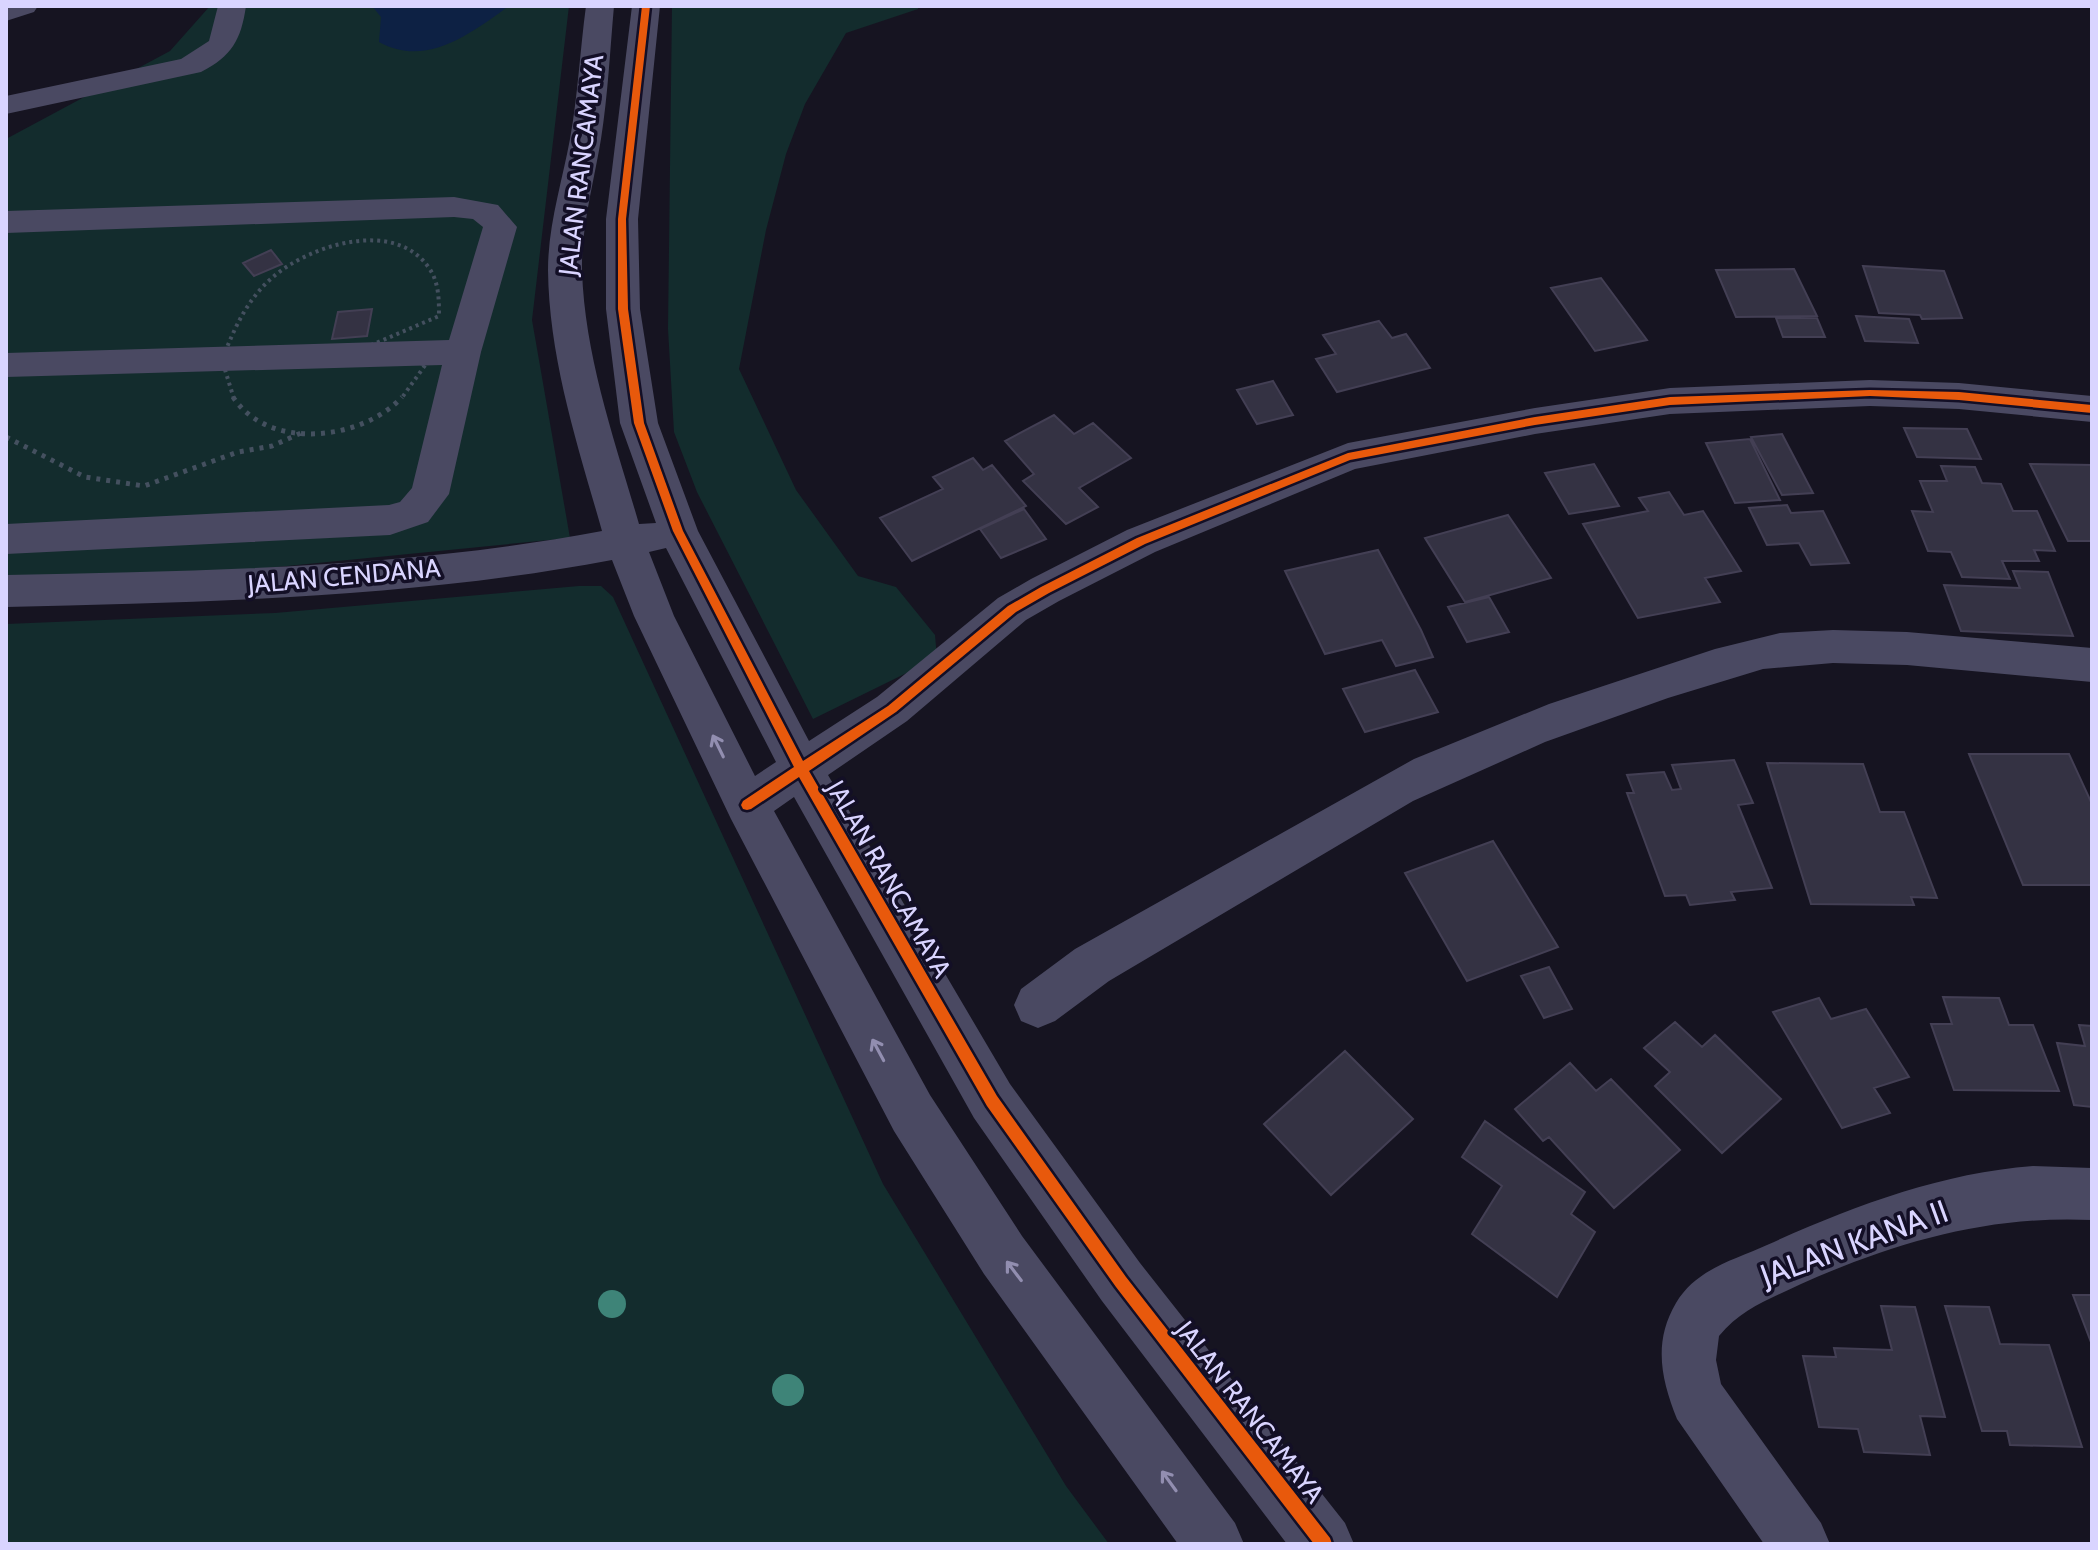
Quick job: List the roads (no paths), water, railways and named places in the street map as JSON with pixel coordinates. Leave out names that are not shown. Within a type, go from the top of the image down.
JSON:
[{"type":"street","points":[[6,12],[24,6]]},
{"type":"street","points":[[6,105],[190,66],[214,53],[229,37],[232,6]]},
{"type":"street","name":"JALAN RANCAMAYA","points":[[600,6],[586,137],[570,214],[565,267],[568,318],[581,390],[625,542],[654,616],[747,805],[912,1113],[959,1190],[1214,1544]]},
{"type":"street","name":"JALAN RANCAMAYA","points":[[646,6],[622,219],[623,309],[639,423],[678,531],[803,772],[1008,1125],[1113,1271],[1324,1544]]},
{"type":"street","points":[[6,222],[454,207],[483,210],[495,217],[500,227],[463,352],[430,494],[414,512],[404,517],[6,539]]},
{"type":"street","points":[[6,365],[463,352]]},
{"type":"street","points":[[747,805],[803,772],[892,709],[1012,609],[1141,541],[1348,457],[1535,421],[1694,399],[1870,393],[1959,396],[2092,409]]},
{"type":"street","name":"JALAN CENDANA","points":[[6,591],[174,588],[425,570],[564,554],[678,531]]},
{"type":"street","points":[[1038,1005],[1092,965],[1397,788],[1447,763],[1590,707],[1716,665],[1794,648],[1831,647],[1944,652],[2092,665]]},
{"type":"street","name":"JALAN KANA II","points":[[1800,1544],[1697,1399],[1688,1371],[1689,1347],[1695,1324],[1708,1307],[1736,1285],[1843,1240],[1903,1221],[1984,1199],[2025,1192],[2092,1194]]},
{"type":"water","points":[[372,6],[509,6],[463,37],[431,49],[414,51],[396,49],[379,42],[381,17]]}]
